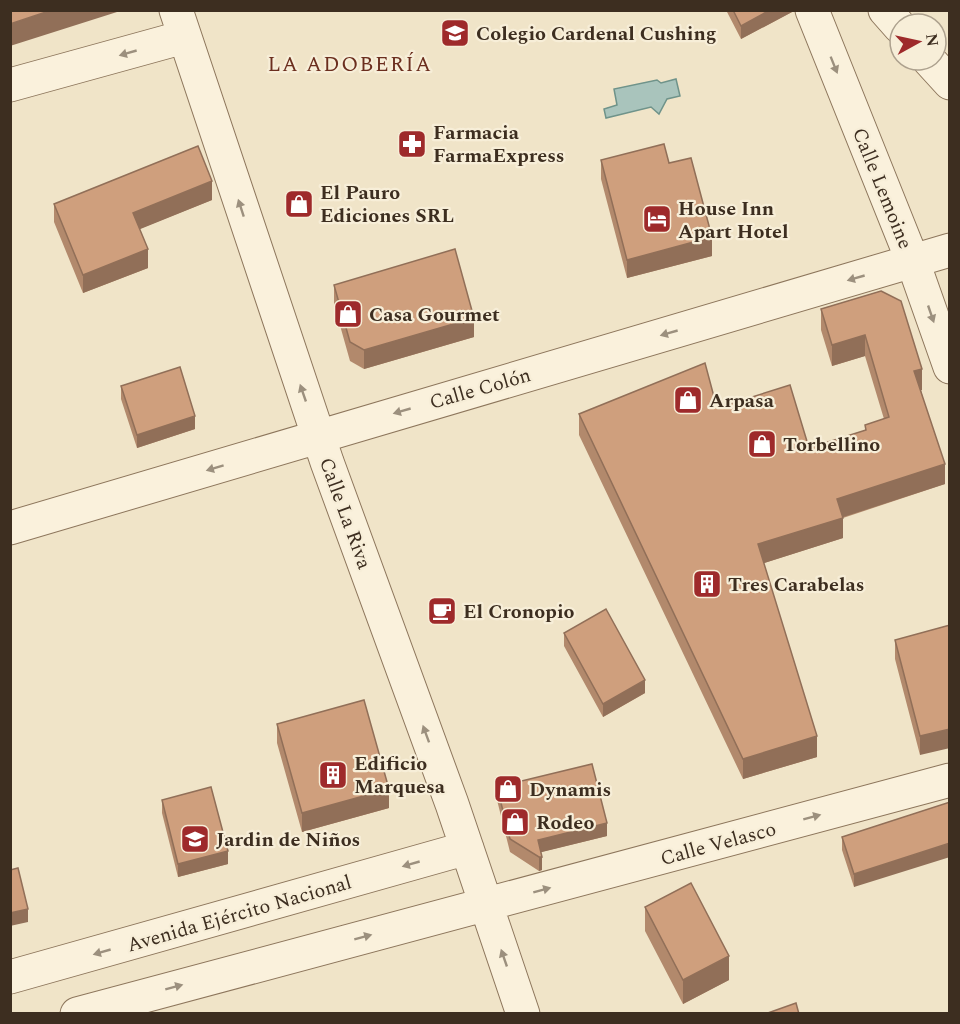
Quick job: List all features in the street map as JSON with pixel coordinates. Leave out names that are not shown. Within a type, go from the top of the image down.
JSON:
[{"type":"street","name":"Calle Lemoine","points":[[812,10],[913,262],[950,367]]},
{"type":"street","points":[[10,85],[180,24]]},
{"type":"street","name":"Calle La Riva","points":[[180,24],[318,437],[467,848],[523,1014]]},
{"type":"street","name":"Calle Colón","points":[[10,528],[950,250]]},
{"type":"street","name":"Calle Velasco","points":[[485,903],[526,895],[950,780]]},
{"type":"street","name":"Avenida Ejército Nacional","points":[[10,977],[467,848]]},
{"type":"street","points":[[77,1014],[485,903]]},
{"type":"water","points":[[676,79],[680,96],[667,99],[659,114],[651,107],[606,118],[604,109],[617,105],[614,89],[657,80],[661,83]]},
{"type":"building","points":[[10,10],[52,10],[10,24]]},
{"type":"building","points":[[733,10],[770,10],[741,26]]},
{"type":"building","name":"House Inn Apart Hotel","points":[[664,144],[669,163],[691,158],[712,237],[627,260],[601,160]]},
{"type":"building","points":[[198,146],[212,181],[133,213],[148,249],[83,275],[54,204]]},
{"type":"building","points":[[455,249],[474,318],[364,350],[350,342],[334,285]]},
{"type":"building","points":[[881,291],[901,301],[922,369],[914,371],[945,464],[837,499],[843,518],[758,544],[817,736],[743,759],[579,414],[705,363],[717,408],[790,385],[809,448],[866,430],[865,425],[889,417],[865,335],[832,345],[821,309]]},
{"type":"building","points":[[180,367],[195,416],[137,435],[121,386]]},
{"type":"building","points":[[606,609],[645,680],[603,704],[564,633]]},
{"type":"building","points":[[950,625],[950,729],[920,736],[895,640]]},
{"type":"building","name":"Edificio Marquesa","points":[[364,700],[389,789],[302,813],[277,724]]},
{"type":"building","points":[[592,764],[607,823],[538,840],[542,857],[510,839],[497,787]]},
{"type":"building","name":"Jardin de Niños","points":[[211,787],[228,851],[178,864],[162,800]]},
{"type":"building","points":[[950,802],[950,843],[854,874],[842,837]]},
{"type":"building","points":[[18,868],[28,909],[10,913],[10,870]]},
{"type":"building","points":[[691,883],[729,956],[683,980],[645,907]]},
{"type":"building","points":[[796,1003],[799,1014],[765,1014]]},
{"type":"place","name":"Colegio Cardenal Cushing","points":[[455,33]]},
{"type":"place","name":"Farmacia FarmaExpress","points":[[412,144]]},
{"type":"place","name":"El Pauro Ediciones SRL","points":[[299,204]]},
{"type":"place","name":"House Inn Apart Hotel","points":[[657,219]]},
{"type":"place","name":"Casa Gourmet","points":[[348,314]]},
{"type":"place","name":"Arpasa","points":[[688,400]]},
{"type":"place","name":"Torbellino","points":[[762,444]]},
{"type":"place","name":"Tres Carabelas","points":[[707,584]]},
{"type":"place","name":"El Cronopio","points":[[442,611]]},
{"type":"place","name":"Edificio Marquesa","points":[[333,775]]},
{"type":"place","name":"Dynamis","points":[[508,789]]},
{"type":"place","name":"Rodeo","points":[[515,822]]},
{"type":"place","name":"Jardin de Niños","points":[[195,839]]},
{"type":"district","name":"LA ADOBERÍA","points":[[350,64]]}]
